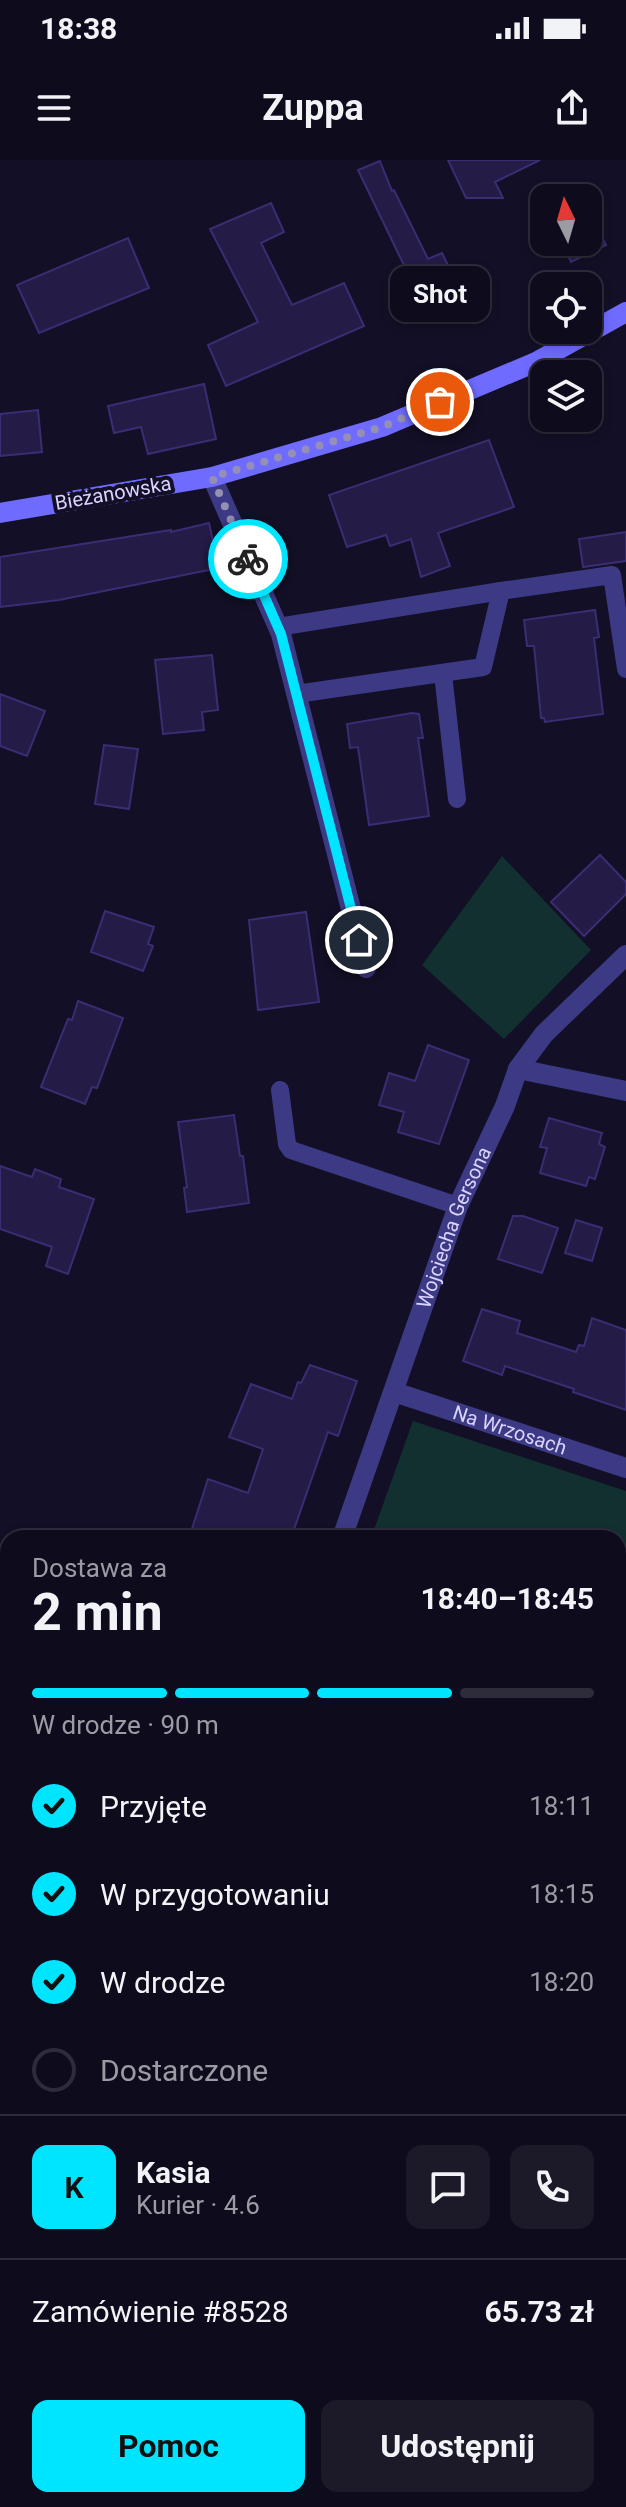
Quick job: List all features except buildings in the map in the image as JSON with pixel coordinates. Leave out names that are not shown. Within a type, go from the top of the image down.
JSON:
[{"type":"street","name":"Bieżanowska","points":[[0,513],[212,477],[382,427],[536,362],[626,312]]},
{"type":"street","points":[[212,477],[278,627],[366,968]]},
{"type":"street","name":"Wojciecha Gersona","points":[[345,1530],[458,1206],[505,1106],[518,1069],[544,1034],[626,955]]},
{"type":"street","points":[[518,1069],[626,1091]]},
{"type":"street","name":"Na Wrzosach","points":[[394,1392],[626,1468]]},
{"type":"lane","points":[[278,627],[612,575],[620,586],[626,669]]},
{"type":"lane","points":[[296,694],[483,667],[501,591]]},
{"type":"lane","points":[[443,674],[457,799]]},
{"type":"lane","points":[[280,1090],[287,1144],[291,1150],[458,1206]]},
{"type":"green space","points":[[502,856],[591,950],[504,1039],[422,965]]},
{"type":"green space","points":[[413,1421],[626,1491],[626,1530],[374,1530]]},
{"type":"way so far","points":[[248,559],[212,477],[382,427],[440,402]]},
{"type":"place","name":"Shot","points":[[440,402]]},
{"type":"route","points":[[248,559],[281,634],[359,940]]}]
